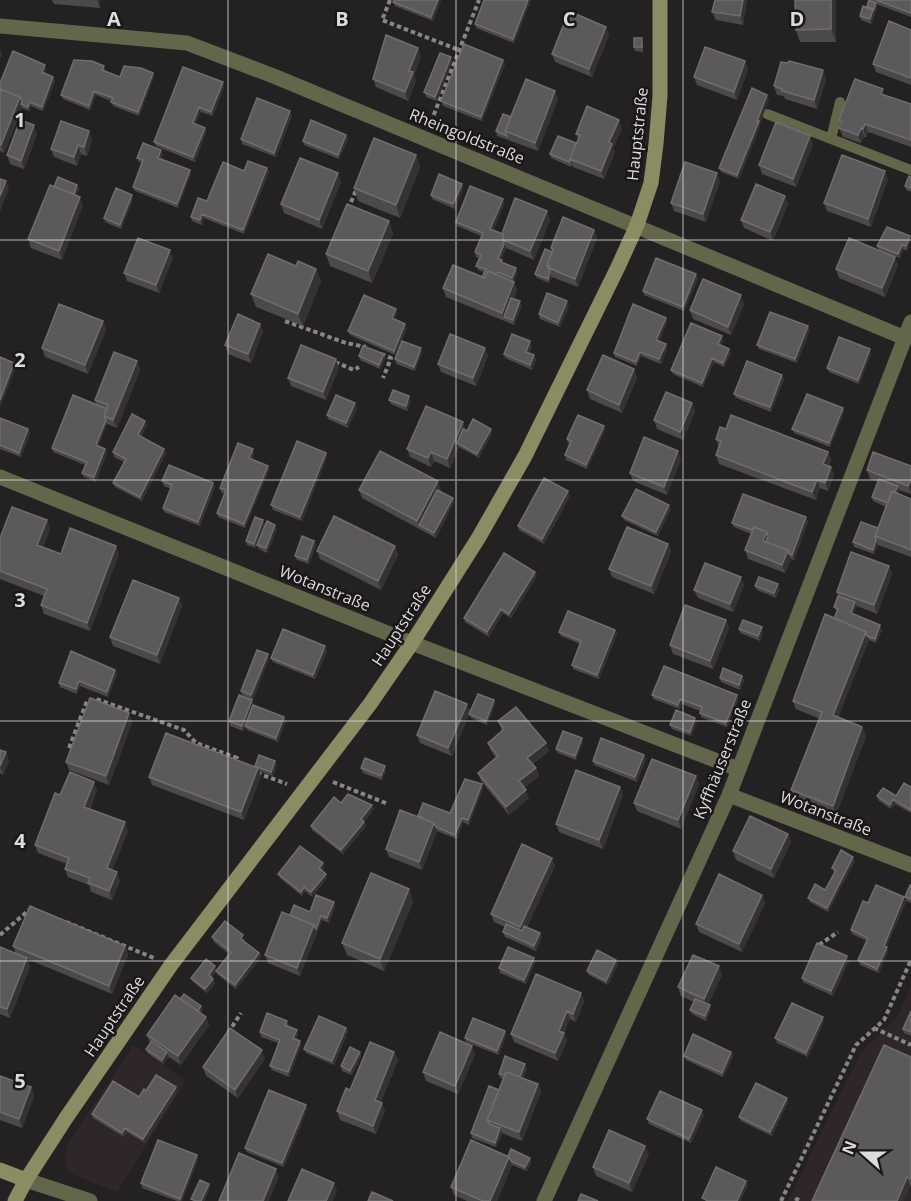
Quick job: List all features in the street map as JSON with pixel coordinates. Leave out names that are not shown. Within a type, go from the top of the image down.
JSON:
[{"type":"street","name":"Hauptstraße","points":[[15,1201],[26,1180],[166,973],[370,704],[412,643],[494,512],[528,449],[580,347],[637,225],[651,183],[661,63],[660,0]]},
{"type":"street","name":"Rheingoldstraße","points":[[0,26],[187,43],[276,77],[637,225],[905,338]]},
{"type":"street","name":"Kyffhäuserstraße","points":[[544,1201],[729,795],[911,322]]},
{"type":"street","name":"Wotanstraße","points":[[0,477],[412,643],[738,769]]},
{"type":"street","name":"Wotanstraße","points":[[729,795],[911,865]]},
{"type":"street","points":[[0,1170],[90,1201]]},
{"type":"lane","points":[[831,139],[840,102]]},
{"type":"lane","points":[[767,114],[911,170]]},
{"type":"path","points":[[390,0],[382,20],[459,51]]},
{"type":"path","points":[[432,121],[479,0]]},
{"type":"path","points":[[345,216],[358,186]]},
{"type":"path","points":[[285,321],[346,343],[366,347],[391,358],[383,378]]},
{"type":"path","points":[[334,362],[354,370],[359,367]]},
{"type":"path","points":[[69,748],[87,701],[96,699],[184,730],[196,743],[237,758],[236,764]]},
{"type":"path","points":[[257,772],[288,784],[302,793]]},
{"type":"path","points":[[315,775],[388,804]]},
{"type":"path","points":[[0,935],[32,908]]},
{"type":"path","points":[[64,921],[148,955]]},
{"type":"path","points":[[819,945],[838,932]]},
{"type":"path","points":[[781,1201],[856,1045],[884,1020],[911,960]]},
{"type":"path","points":[[228,1033],[241,1013]]},
{"type":"path","points":[[874,1028],[911,1045]]},
{"type":"path","points":[[796,1201],[797,1199],[801,1201]]},
{"type":"shaded area","points":[[911,986],[911,1201],[788,1201],[860,1053],[897,1017]]},
{"type":"shaded area","points":[[133,1045],[186,1081],[117,1192],[74,1175],[68,1171],[64,1158],[67,1145]]},
{"type":"building","points":[[394,0],[438,0],[431,17],[393,2]]},
{"type":"building","points":[[484,0],[528,0],[513,39],[475,24]]},
{"type":"building","points":[[715,0],[743,0],[740,16],[712,12]]},
{"type":"building","points":[[795,0],[831,0],[831,29],[796,30]]},
{"type":"building","points":[[869,0],[876,3],[874,9],[867,6]]},
{"type":"building","points":[[876,0],[911,0],[911,13]]},
{"type":"building","points":[[863,6],[873,10],[870,19],[860,16]]},
{"type":"building","points":[[569,11],[606,27],[589,69],[552,54]]},
{"type":"building","points":[[889,21],[911,30],[911,78],[873,64]]},
{"type":"building","points":[[386,35],[418,48],[409,71],[413,72],[405,92],[373,79]]},
{"type":"building","points":[[634,38],[642,38],[642,47],[634,47]]},
{"type":"building","points":[[464,44],[503,60],[481,117],[441,101]]},
{"type":"building","points":[[705,47],[745,61],[734,92],[694,77]]},
{"type":"building","points":[[13,51],[45,65],[42,72],[53,77],[42,107],[30,102],[28,107],[21,104],[20,97],[0,89],[0,83]]},
{"type":"building","points":[[440,53],[451,57],[435,97],[424,92]]},
{"type":"building","points":[[74,60],[92,61],[104,66],[102,70],[120,77],[124,66],[141,68],[153,73],[138,112],[111,102],[113,98],[94,91],[89,106],[61,95]]},
{"type":"building","points":[[789,61],[823,70],[814,100],[782,91],[774,86],[781,62],[788,63]]},
{"type":"building","points":[[183,67],[223,82],[211,112],[199,107],[193,123],[205,128],[193,157],[154,142]]},
{"type":"building","points":[[526,79],[555,91],[535,143],[505,131]]},
{"type":"building","points":[[855,79],[883,89],[881,94],[911,104],[911,140],[865,124],[858,135],[839,128],[842,121],[839,120]]},
{"type":"building","points":[[752,88],[767,95],[737,175],[719,168]]},
{"type":"building","points":[[0,89],[20,97],[1,145],[0,144]]},
{"type":"building","points":[[257,98],[290,111],[274,153],[241,139]]},
{"type":"building","points":[[587,106],[619,120],[609,142],[612,144],[601,171],[570,159],[580,135],[576,134]]},
{"type":"building","points":[[503,114],[511,117],[505,131],[507,136],[496,131]]},
{"type":"building","points":[[20,120],[34,125],[21,161],[7,155]]},
{"type":"building","points":[[311,120],[346,135],[338,155],[303,141]]},
{"type":"building","points":[[61,121],[89,131],[84,147],[78,145],[74,157],[51,149]]},
{"type":"building","points":[[776,122],[810,136],[793,179],[759,165]]},
{"type":"building","points":[[558,136],[576,143],[569,162],[550,154]]},
{"type":"building","points":[[374,138],[416,155],[396,205],[354,188]]},
{"type":"building","points":[[143,143],[161,150],[158,158],[190,170],[177,204],[133,187],[143,160],[137,158]]},
{"type":"building","points":[[842,155],[885,171],[868,219],[824,203]]},
{"type":"building","points":[[300,158],[338,173],[319,220],[281,204]]},
{"type":"building","points":[[248,161],[267,168],[243,230],[202,214],[200,220],[191,217],[198,198],[207,201],[223,162],[244,171]]},
{"type":"building","points":[[685,162],[717,173],[703,214],[671,203]]},
{"type":"building","points":[[439,174],[462,184],[453,204],[431,195]]},
{"type":"building","points":[[909,176],[911,177],[911,188],[905,186]]},
{"type":"building","points":[[58,177],[77,185],[74,194],[54,187]]},
{"type":"building","points":[[0,179],[6,181],[0,196]]},
{"type":"building","points":[[756,184],[785,196],[770,232],[741,220]]},
{"type":"building","points":[[50,185],[80,197],[59,251],[28,239]]},
{"type":"building","points":[[470,186],[503,199],[490,229],[503,234],[504,244],[498,259],[516,268],[512,278],[488,271],[485,278],[482,277],[486,269],[476,266],[481,255],[475,252],[483,233],[456,222]]},
{"type":"building","points":[[116,188],[132,195],[120,225],[104,218]]},
{"type":"building","points":[[515,198],[547,211],[530,251],[503,240],[503,231]]},
{"type":"building","points":[[347,204],[389,221],[368,271],[326,254]]},
{"type":"building","points":[[563,217],[594,230],[575,279],[547,265]]},
{"type":"building","points":[[887,227],[910,236],[906,246],[902,245],[898,254],[877,246]]},
{"type":"building","points":[[138,238],[170,250],[156,285],[124,273]]},
{"type":"building","points":[[849,238],[895,257],[882,288],[836,269]]},
{"type":"building","points":[[545,249],[552,252],[547,265],[550,272],[548,279],[535,274]]},
{"type":"building","points":[[268,254],[296,266],[298,261],[316,269],[298,314],[251,294]]},
{"type":"building","points":[[656,258],[696,274],[683,307],[643,291]]},
{"type":"building","points":[[453,265],[485,278],[488,271],[514,282],[502,313],[443,288]]},
{"type":"building","points":[[703,279],[741,295],[728,327],[690,310]]},
{"type":"building","points":[[547,293],[567,301],[558,323],[539,314]]},
{"type":"building","points":[[364,295],[396,309],[392,318],[405,324],[394,351],[348,331]]},
{"type":"building","points":[[511,298],[520,301],[513,320],[504,317]]},
{"type":"building","points":[[59,304],[103,321],[85,365],[42,348]]},
{"type":"building","points":[[633,304],[666,318],[656,340],[666,344],[659,359],[640,352],[636,362],[614,353]]},
{"type":"building","points":[[770,312],[808,326],[795,359],[757,345]]},
{"type":"building","points":[[238,314],[260,324],[248,354],[225,345]]},
{"type":"building","points":[[691,323],[722,336],[718,344],[729,349],[723,363],[712,358],[702,383],[671,370]]},
{"type":"building","points":[[450,334],[485,348],[473,378],[438,364]]},
{"type":"building","points":[[512,334],[530,341],[526,352],[534,355],[530,365],[504,354]]},
{"type":"building","points":[[839,337],[870,349],[858,380],[827,368]]},
{"type":"building","points":[[402,341],[421,348],[414,367],[395,359]]},
{"type":"building","points":[[301,345],[336,359],[323,392],[288,378]]},
{"type":"building","points":[[363,346],[384,354],[379,365],[359,356]]},
{"type":"building","points":[[114,352],[137,361],[113,420],[104,416],[108,405],[95,400]]},
{"type":"building","points":[[603,355],[634,369],[619,405],[587,390]]},
{"type":"building","points":[[0,357],[14,363],[0,400]]},
{"type":"building","points":[[747,361],[782,375],[770,407],[734,394]]},
{"type":"building","points":[[393,390],[409,396],[406,406],[389,400]]},
{"type":"building","points":[[666,392],[692,403],[680,432],[654,420]]},
{"type":"building","points":[[807,394],[843,408],[829,443],[792,429]]},
{"type":"building","points":[[73,395],[107,409],[104,416],[106,420],[96,445],[105,449],[94,477],[82,473],[87,462],[52,448]]},
{"type":"building","points":[[336,395],[355,403],[346,423],[327,415]]},
{"type":"building","points":[[426,406],[463,422],[447,459],[431,452],[428,458],[407,449]]},
{"type":"building","points":[[132,414],[145,421],[138,435],[164,449],[140,497],[113,483],[126,459],[113,452]]},
{"type":"building","points":[[578,415],[604,426],[586,465],[565,455],[571,441],[567,439]]},
{"type":"building","points":[[731,415],[828,452],[823,464],[831,467],[825,483],[817,480],[812,492],[716,455],[721,441],[716,439],[720,427],[726,429]]},
{"type":"building","points":[[0,418],[28,429],[19,453],[0,445]]},
{"type":"building","points":[[473,419],[491,429],[477,454],[457,443],[463,429],[467,431]]},
{"type":"building","points":[[644,437],[678,451],[664,487],[630,473]]},
{"type":"building","points":[[297,441],[326,453],[300,517],[271,505]]},
{"type":"building","points":[[238,443],[253,449],[249,458],[268,466],[244,524],[217,513],[226,490],[220,488]]},
{"type":"building","points":[[380,451],[438,481],[417,521],[359,490]]},
{"type":"building","points":[[873,452],[911,466],[911,479],[908,486],[867,470]]},
{"type":"building","points":[[169,465],[213,483],[198,522],[163,508],[172,485],[162,481]]},
{"type":"building","points":[[544,478],[568,491],[542,539],[518,526]]},
{"type":"building","points":[[879,479],[898,486],[895,492],[892,491],[888,503],[872,497]]},
{"type":"building","points":[[636,489],[669,505],[656,532],[622,516]]},
{"type":"building","points":[[437,490],[453,498],[434,533],[419,525]]},
{"type":"building","points":[[892,491],[911,499],[911,550],[875,536]]},
{"type":"building","points":[[743,494],[806,517],[792,555],[788,550],[766,542],[767,532],[732,523]]},
{"type":"building","points":[[12,507],[47,520],[37,545],[61,554],[70,528],[116,546],[87,623],[41,605],[47,589],[0,571],[0,538]]},
{"type":"building","points":[[334,516],[395,546],[378,581],[317,551]]},
{"type":"building","points":[[255,517],[263,520],[254,544],[246,541]]},
{"type":"building","points":[[267,521],[275,525],[266,548],[257,545]]},
{"type":"building","points":[[861,522],[878,528],[873,550],[853,542]]},
{"type":"building","points":[[627,527],[668,544],[651,586],[609,569]]},
{"type":"building","points":[[754,527],[767,532],[763,541],[788,550],[782,565],[745,550]]},
{"type":"building","points":[[302,536],[314,541],[307,560],[295,556]]},
{"type":"building","points":[[851,552],[889,566],[874,605],[837,592]]},
{"type":"building","points":[[504,553],[535,572],[509,614],[501,609],[487,632],[464,618]]},
{"type":"building","points":[[705,563],[741,577],[730,604],[694,590]]},
{"type":"building","points":[[759,577],[778,584],[774,593],[755,586]]},
{"type":"building","points":[[133,580],[179,598],[157,655],[110,637]]},
{"type":"building","points":[[838,596],[855,602],[851,613],[880,625],[875,639],[867,636],[866,632],[834,618],[838,609],[834,607]]},
{"type":"building","points":[[685,605],[726,620],[710,661],[670,645]]},
{"type":"building","points":[[568,611],[615,630],[597,675],[572,665],[581,641],[559,632]]},
{"type":"building","points":[[825,614],[866,632],[833,715],[862,727],[833,806],[791,790],[822,712],[793,701]]},
{"type":"building","points":[[743,620],[762,627],[758,636],[739,629]]},
{"type":"building","points":[[283,629],[325,646],[313,675],[271,658]]},
{"type":"building","points":[[257,650],[268,654],[251,695],[241,691]]},
{"type":"building","points":[[71,651],[115,670],[107,692],[79,681],[76,689],[59,683]]},
{"type":"building","points":[[664,666],[737,695],[726,723],[700,713],[702,707],[680,699],[678,705],[652,695]]},
{"type":"building","points":[[723,668],[742,676],[739,685],[720,678]]},
{"type":"building","points":[[435,691],[467,704],[448,748],[417,735]]},
{"type":"building","points":[[478,694],[494,700],[486,721],[469,714]]},
{"type":"building","points":[[239,695],[252,700],[242,726],[229,721]]},
{"type":"building","points":[[90,698],[129,713],[106,776],[66,762]]},
{"type":"building","points":[[253,705],[284,717],[276,738],[245,726]]},
{"type":"building","points":[[516,707],[546,743],[527,758],[536,768],[519,781],[526,790],[506,807],[478,773],[498,756],[488,743],[504,729],[498,721]]},
{"type":"building","points":[[676,710],[695,718],[690,732],[670,725]]},
{"type":"building","points":[[563,731],[582,738],[575,756],[556,749]]},
{"type":"building","points":[[166,733],[258,768],[241,812],[149,777]]},
{"type":"building","points":[[601,738],[644,755],[635,777],[593,761]]},
{"type":"building","points":[[0,750],[6,752],[0,766]]},
{"type":"building","points":[[259,755],[275,761],[271,772],[255,766]]},
{"type":"building","points":[[365,758],[385,766],[381,776],[361,768]]},
{"type":"building","points":[[652,759],[696,776],[678,820],[634,803]]},
{"type":"building","points":[[576,770],[620,787],[599,840],[556,824]]},
{"type":"building","points":[[70,772],[94,782],[84,807],[125,822],[107,868],[117,872],[109,891],[88,883],[90,878],[65,869],[69,858],[35,845],[55,793],[60,795]]},
{"type":"building","points":[[465,779],[482,784],[468,820],[462,818],[455,835],[418,816],[423,803],[450,813]]},
{"type":"building","points":[[904,783],[911,787],[911,810],[893,799],[890,805],[877,796],[883,788],[896,796]]},
{"type":"building","points":[[348,794],[372,805],[361,819],[364,822],[341,850],[311,826],[334,797],[341,803]]},
{"type":"building","points":[[400,810],[434,823],[419,862],[386,849]]},
{"type":"building","points":[[750,816],[788,834],[771,869],[733,851]]},
{"type":"building","points":[[522,844],[552,858],[520,927],[491,914]]},
{"type":"building","points":[[300,846],[323,863],[319,868],[326,874],[311,892],[304,887],[301,892],[278,874]]},
{"type":"building","points":[[841,850],[853,857],[827,908],[808,898],[815,884],[825,890],[836,870],[832,868]]},
{"type":"building","points":[[371,873],[409,889],[380,959],[342,943]]},
{"type":"building","points":[[719,874],[762,895],[739,944],[696,924]]},
{"type":"building","points":[[876,885],[904,897],[877,969],[858,960],[868,938],[851,930],[863,901],[868,903]]},
{"type":"building","points":[[911,885],[911,899],[905,897]]},
{"type":"building","points":[[316,895],[334,902],[327,918],[321,916],[316,929],[314,925],[290,915],[294,905],[310,912]]},
{"type":"building","points":[[30,906],[125,946],[109,986],[13,946]]},
{"type":"building","points":[[282,912],[314,925],[297,968],[265,955]]},
{"type":"building","points":[[225,921],[243,935],[241,939],[259,953],[235,985],[216,971],[231,952],[212,937]]},
{"type":"building","points":[[506,924],[522,931],[524,926],[540,933],[534,946],[503,932]]},
{"type":"building","points":[[817,943],[847,956],[831,991],[802,978]]},
{"type":"building","points":[[0,947],[27,958],[7,1009],[0,1007]]},
{"type":"building","points":[[508,947],[534,958],[524,980],[499,968]]},
{"type":"building","points":[[597,950],[616,960],[606,981],[587,971]]},
{"type":"building","points":[[693,955],[719,966],[704,999],[678,987]]},
{"type":"building","points":[[206,959],[215,966],[209,975],[213,979],[205,989],[191,978]]},
{"type":"building","points":[[536,974],[581,993],[573,1014],[567,1011],[559,1031],[564,1033],[555,1053],[511,1034]]},
{"type":"building","points":[[184,994],[201,1006],[198,1011],[180,999]]},
{"type":"building","points":[[175,995],[206,1017],[178,1056],[147,1035]]},
{"type":"building","points":[[695,999],[710,1005],[705,1016],[690,1010]]},
{"type":"building","points":[[792,1003],[823,1017],[806,1053],[775,1038]]},
{"type":"building","points":[[911,1011],[911,1032],[903,1029]]},
{"type":"building","points":[[267,1013],[287,1021],[285,1025],[297,1030],[293,1038],[300,1041],[288,1072],[270,1066],[280,1040],[260,1032]]},
{"type":"building","points":[[319,1016],[346,1028],[332,1061],[304,1049]]},
{"type":"building","points":[[473,1018],[505,1031],[497,1051],[465,1038]]},
{"type":"building","points":[[230,1028],[262,1050],[235,1090],[203,1067]]},
{"type":"building","points":[[440,1032],[472,1046],[455,1086],[423,1072]]},
{"type":"building","points":[[693,1034],[731,1052],[722,1073],[684,1056]]},
{"type":"building","points":[[152,1041],[167,1052],[162,1060],[146,1049]]},
{"type":"building","points":[[370,1042],[394,1052],[375,1100],[382,1103],[373,1126],[337,1111],[346,1088],[350,1090]]},
{"type":"building","points":[[884,1045],[911,1057],[911,1179],[907,1177],[897,1201],[812,1201]]},
{"type":"building","points":[[350,1047],[360,1052],[350,1071],[341,1066]]},
{"type":"building","points":[[505,1056],[525,1064],[520,1077],[506,1072],[505,1075],[499,1074]]},
{"type":"building","points":[[506,1072],[538,1084],[519,1132],[487,1120]]},
{"type":"building","points":[[156,1075],[176,1087],[143,1139],[125,1128],[122,1133],[92,1114],[113,1081],[139,1097],[144,1089],[146,1091]]},
{"type":"building","points":[[0,1076],[31,1087],[19,1119],[0,1112]]},
{"type":"building","points":[[756,1083],[787,1098],[770,1132],[739,1117]]},
{"type":"building","points":[[489,1086],[499,1090],[487,1120],[489,1124],[500,1128],[495,1143],[471,1133]]},
{"type":"building","points":[[269,1090],[306,1105],[282,1163],[245,1148]]},
{"type":"building","points":[[660,1091],[702,1110],[689,1139],[647,1119]]},
{"type":"building","points":[[609,1130],[645,1146],[629,1183],[593,1167]]},
{"type":"building","points":[[158,1140],[197,1155],[180,1199],[141,1183]]},
{"type":"building","points":[[471,1140],[509,1157],[490,1201],[483,1201],[451,1187]]},
{"type":"building","points":[[511,1149],[530,1158],[525,1167],[511,1161],[508,1156]]},
{"type":"building","points":[[239,1153],[276,1169],[263,1201],[219,1201]]},
{"type":"building","points":[[716,1167],[746,1181],[737,1201],[708,1201],[702,1198]]},
{"type":"building","points":[[302,1169],[334,1183],[326,1201],[288,1201]]},
{"type":"building","points":[[200,1180],[209,1184],[201,1201],[196,1201],[191,1199]]},
{"type":"building","points":[[372,1192],[393,1201],[368,1201]]},
{"type":"building","points":[[581,1194],[598,1201],[578,1201]]}]
